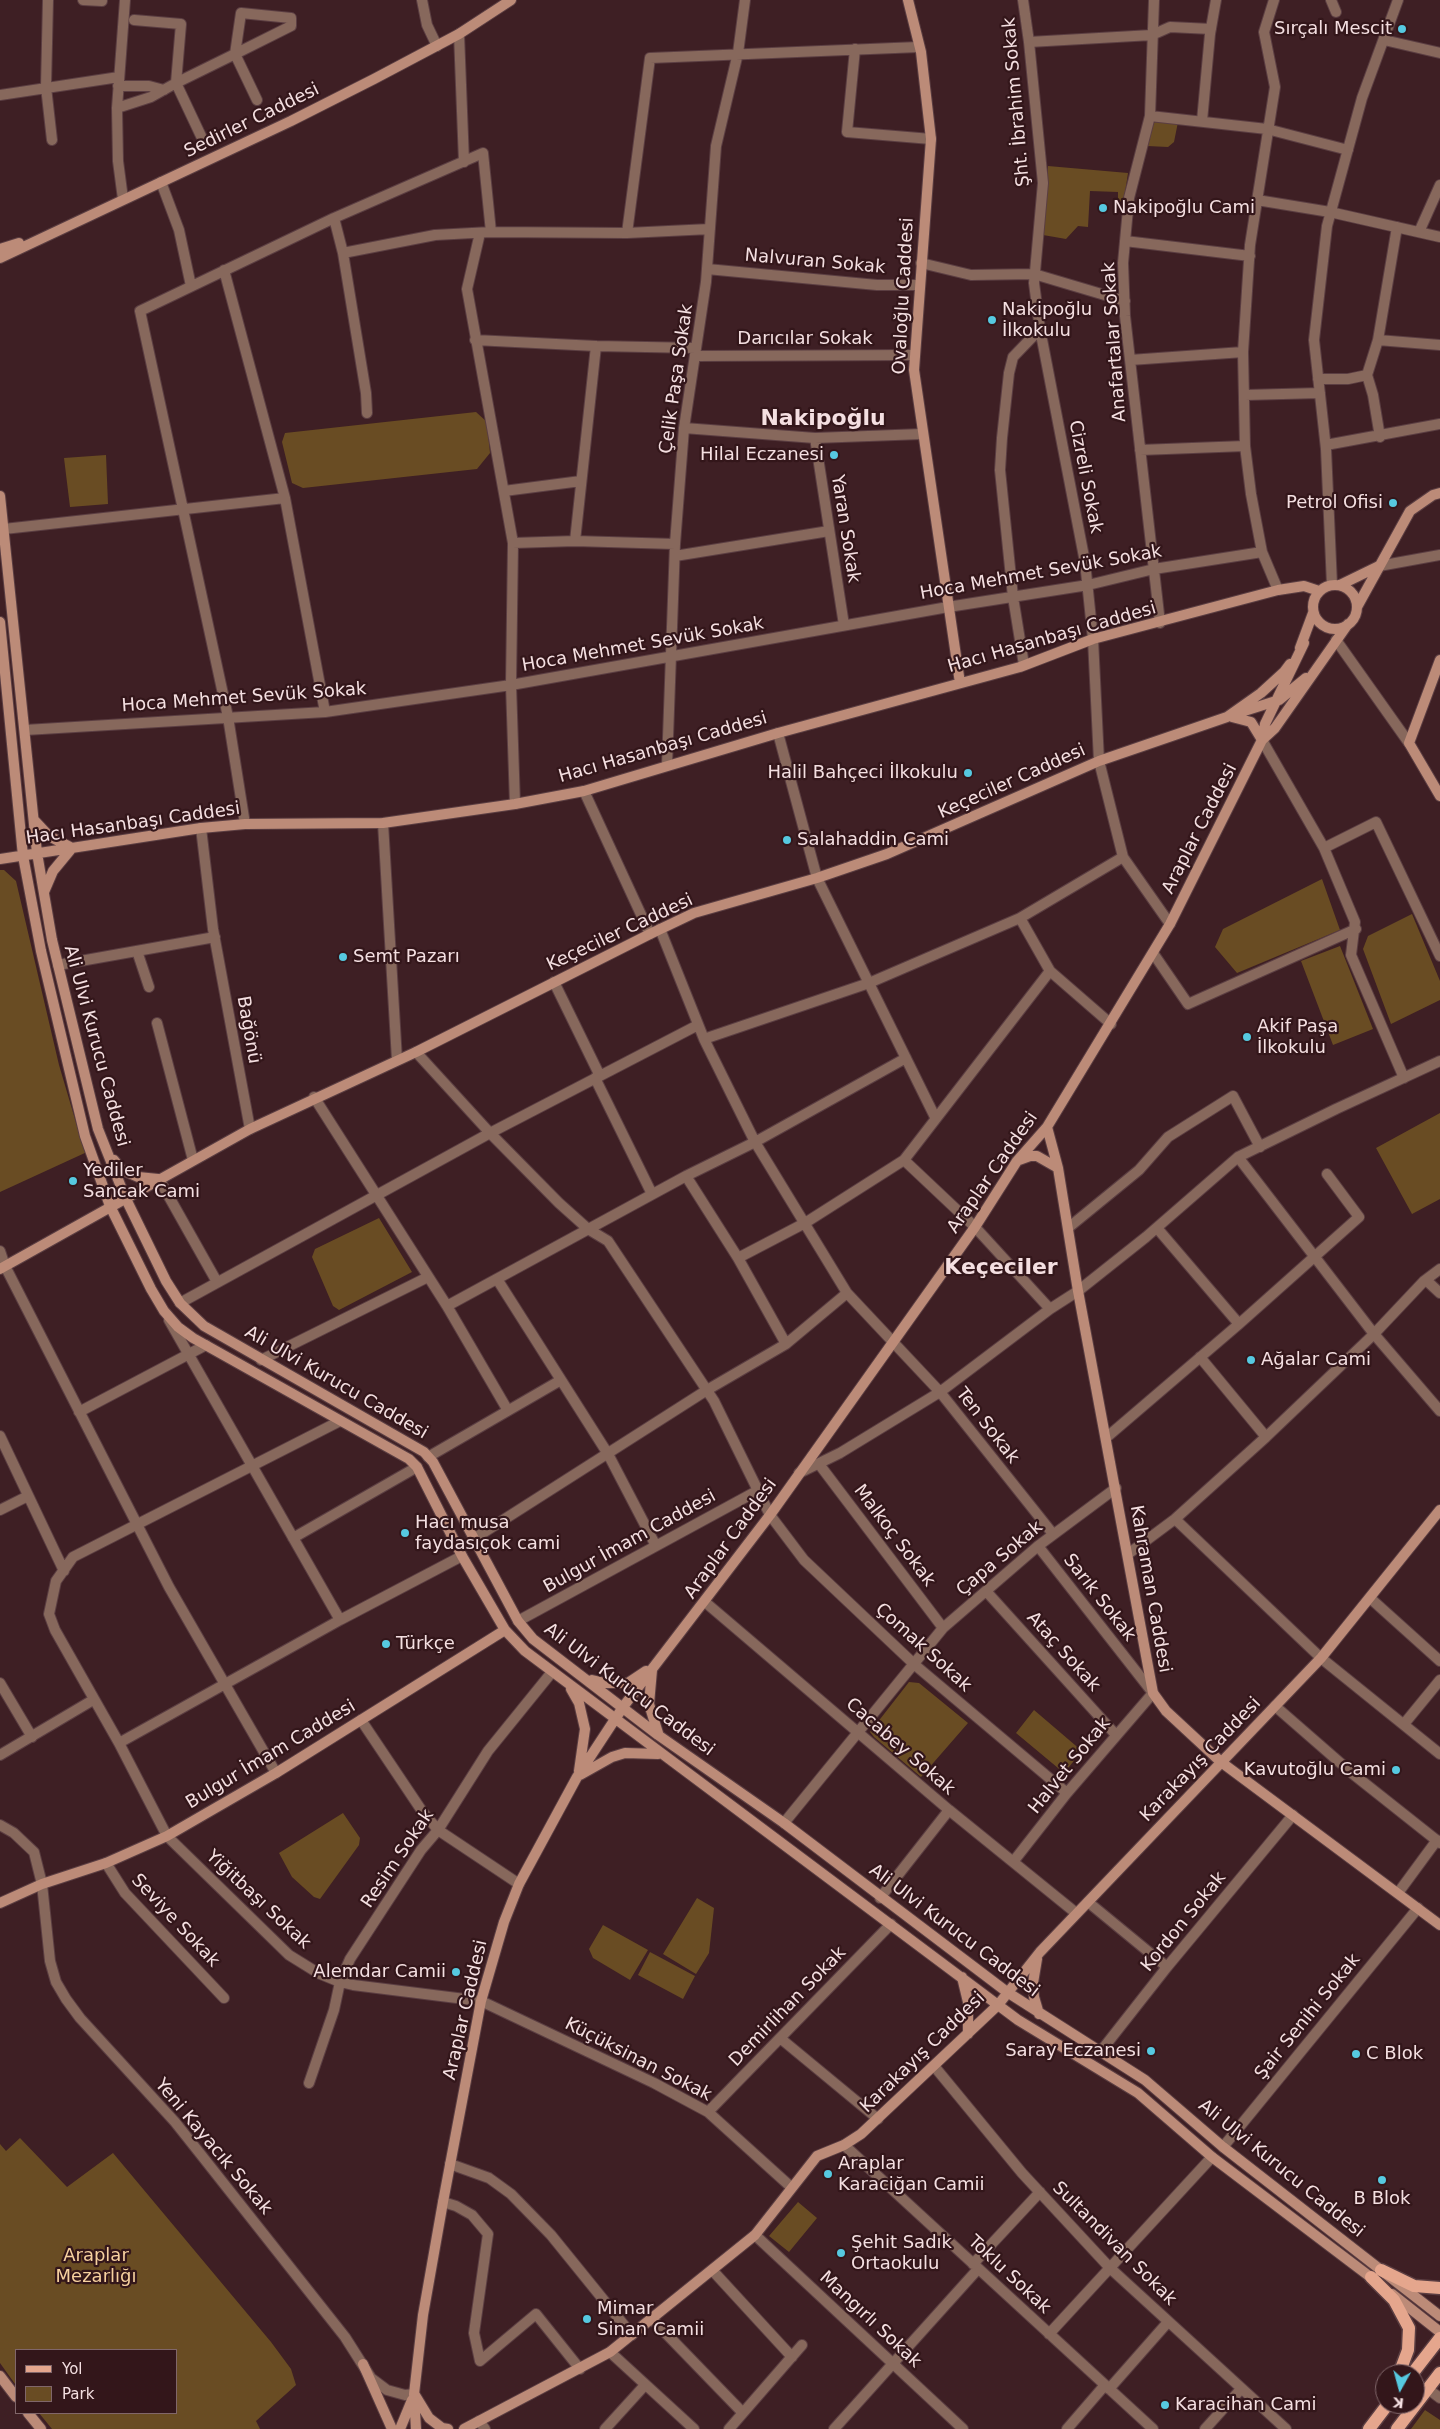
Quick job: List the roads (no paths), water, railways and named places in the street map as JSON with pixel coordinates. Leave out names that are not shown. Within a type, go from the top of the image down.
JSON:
[{"type":"main road","points":[[1376,2273],[1414,2286],[1440,2288]]},
{"type":"main road","points":[[1376,2273],[1394,2300],[1409,2328],[1408,2350],[1403,2364]]},
{"type":"main road","points":[[1420,2364],[1440,2338]]},
{"type":"main road","points":[[1397,2429],[1440,2373]]},
{"type":"main road","points":[[1369,2429],[1380,2414]]},
{"type":"street","points":[[48,0],[46,87],[52,140]]},
{"type":"street","points":[[83,0],[102,1]]},
{"type":"street","points":[[123,199],[118,161],[117,108],[125,0]]},
{"type":"street","points":[[422,0],[427,25],[437,46]]},
{"type":"street","name":"Sedirler Caddesi","points":[[0,258],[290,121],[460,34],[511,0]]},
{"type":"street","name":"Çelik Paşa Sokak","points":[[667,765],[673,655],[675,556],[684,428],[708,269],[716,146],[738,53],[745,0]]},
{"type":"street","name":"Ovaloğlu Caddesi","points":[[908,0],[919,47],[931,139],[914,370],[960,683]]},
{"type":"street","name":"Şht. İbrahim Sokak","points":[[1023,0],[1043,183],[1034,260]]},
{"type":"street","name":"Anafartalar Sokak","points":[[1154,0],[1150,116],[1129,198],[1125,241],[1125,301],[1160,623]]},
{"type":"street","points":[[1202,122],[1211,29],[1216,0]]},
{"type":"street","points":[[1274,0],[1264,29],[1275,87],[1267,129],[1250,256],[1243,352],[1245,446],[1250,494],[1262,552],[1278,590]]},
{"type":"street","points":[[1331,0],[1336,12]]},
{"type":"street","points":[[1336,585],[1326,445],[1314,340],[1330,212],[1362,98],[1398,0]]},
{"type":"street","points":[[117,108],[134,104],[164,90],[176,83],[235,54],[291,26],[291,18],[241,13],[235,54],[257,100]]},
{"type":"street","points":[[134,20],[181,24],[176,83],[201,136]]},
{"type":"street","points":[[1029,42],[1152,35],[1170,26],[1211,29]]},
{"type":"street","points":[[460,34],[464,162]]},
{"type":"street","points":[[1384,40],[1440,53]]},
{"type":"street","points":[[627,233],[650,58],[919,47]]},
{"type":"street","points":[[855,49],[847,132],[931,139]]},
{"type":"street","points":[[0,95],[46,87],[118,81],[164,90]]},
{"type":"street","points":[[1150,116],[1267,129],[1348,150]]},
{"type":"street","points":[[245,824],[228,717],[140,311],[334,218],[483,153],[491,232]]},
{"type":"street","points":[[161,182],[179,230],[191,286]]},
{"type":"street","points":[[1419,232],[1440,185]]},
{"type":"street","points":[[1257,200],[1330,212],[1440,237]]},
{"type":"street","points":[[334,218],[366,393],[367,413]]},
{"type":"street","points":[[1380,437],[1373,395],[1366,375],[1378,340],[1397,227]]},
{"type":"street","points":[[342,254],[435,235],[491,232],[627,233],[710,229]]},
{"type":"street","points":[[0,249],[56,231]]},
{"type":"street","points":[[480,233],[467,288],[513,543],[511,685],[515,804]]},
{"type":"street","points":[[1125,241],[1250,256]]},
{"type":"street","points":[[0,265],[11,253]]},
{"type":"street","name":"Cizreli Sokak","points":[[1034,260],[1040,329],[1088,585],[1093,640],[1099,761],[1123,856],[1170,924]]},
{"type":"street","points":[[921,263],[971,275],[1034,274],[1125,301]]},
{"type":"street","name":"Nalvuran Sokak","points":[[708,269],[877,285],[919,285]]},
{"type":"street","points":[[224,270],[285,498],[325,712]]},
{"type":"street","points":[[1024,665],[1013,597],[1000,470],[1009,374],[1014,357],[1040,329]]},
{"type":"street","name":"Darıcılar Sokak","points":[[475,340],[696,352],[914,355]]},
{"type":"street","points":[[1378,340],[1440,345]]},
{"type":"street","points":[[575,541],[596,346]]},
{"type":"street","points":[[1130,360],[1243,352]]},
{"type":"street","points":[[1318,379],[1366,375]]},
{"type":"street","points":[[1245,396],[1320,393]]},
{"type":"street","points":[[1326,445],[1380,437],[1440,424]]},
{"type":"street","points":[[684,428],[815,438],[922,434]]},
{"type":"street","name":"Yaran Sokak","points":[[815,438],[844,625]]},
{"type":"street","points":[[1140,450],[1245,446]]},
{"type":"street","points":[[504,491],[582,481]]},
{"type":"street","points":[[1440,493],[1433,495],[1410,511],[1379,566],[1357,606],[1356,613],[1348,624],[1334,629],[1317,619],[1314,613],[1313,605],[1319,591],[1379,566],[1440,555]]},
{"type":"street","name":"Ali Ulvi Kurucu Caddesi","points":[[0,496],[37,853],[58,966],[98,1129],[125,1197],[166,1281],[180,1303],[204,1326],[424,1452],[475,1538],[518,1621],[533,1639],[658,1734],[784,1823],[880,1898],[1007,1992],[1146,2080],[1223,2147],[1376,2273],[1440,2332]]},
{"type":"street","points":[[4,529],[285,498]]},
{"type":"street","points":[[675,556],[829,532]]},
{"type":"street","points":[[513,543],[575,541],[676,544]]},
{"type":"street","name":"Hoca Mehmet Sevük Sokak","points":[[25,730],[325,712],[511,685],[844,625],[1088,585],[1154,569],[1262,552]]},
{"type":"street","points":[[1336,585],[1352,594],[1357,606]]},
{"type":"street","name":"Hacı Hasanbaşı Caddesi","points":[[0,859],[201,828],[245,824],[384,823],[515,804],[584,790],[778,733],[1024,665],[1093,640],[1278,590],[1304,586],[1319,591]]},
{"type":"street","name":"Keçeciler Caddesi","points":[[3,1268],[125,1197],[250,1129],[314,1097],[416,1052],[694,913],[817,878],[887,854],[1099,761],[1228,717],[1261,693],[1284,672],[1304,643],[1314,613]]},
{"type":"street","name":"Ali Ulvi Kurucu Caddesi","points":[[0,622],[23,856],[40,952],[85,1136],[110,1206],[164,1311],[178,1327],[206,1345],[409,1459],[417,1467],[462,1556],[504,1630],[518,1645],[552,1672],[1018,2020],[1138,2093],[1212,2157],[1440,2316]]},
{"type":"street","name":"Araplar Caddesi","points":[[1262,740],[1274,728],[1348,624]]},
{"type":"street","points":[[1336,640],[1409,743],[1440,796]]},
{"type":"street","name":"Araplar Caddesi","points":[[416,2429],[414,2394],[427,2284],[442,2202],[481,2001],[504,1922],[519,1884],[577,1777],[623,1707],[653,1666],[706,1602],[770,1515],[975,1227],[1017,1161],[1047,1127],[1170,924],[1262,740],[1265,724],[1304,643]]},
{"type":"street","points":[[1409,743],[1440,660]]},
{"type":"street","points":[[1228,717],[1278,700],[1315,671]]},
{"type":"street","points":[[1228,717],[1241,718],[1252,722],[1324,848],[1355,922],[1356,929],[1350,949],[1351,955],[1404,1078]]},
{"type":"street","points":[[778,733],[817,878],[935,1117]]},
{"type":"street","points":[[584,790],[650,934]]},
{"type":"street","points":[[34,820],[49,836],[72,848],[53,871],[44,894]]},
{"type":"street","points":[[1324,848],[1376,822],[1440,956]]},
{"type":"street","points":[[384,823],[397,1060]]},
{"type":"street","name":"Bağönü","points":[[201,828],[215,937],[250,1129]]},
{"type":"street","points":[[704,1039],[869,983],[1020,918],[1123,856]]},
{"type":"street","points":[[1020,918],[1050,971],[1110,1024]]},
{"type":"street","name":"Ten Sokak","points":[[660,929],[704,1039],[754,1142],[847,1293],[940,1392],[1053,1534]]},
{"type":"street","points":[[1153,953],[1188,1004],[1356,929]]},
{"type":"street","points":[[58,966],[215,937]]},
{"type":"street","points":[[137,951],[149,987]]},
{"type":"street","points":[[738,1258],[805,1223],[904,1160],[935,1117],[1050,971]]},
{"type":"street","points":[[554,982],[652,1194]]},
{"type":"street","points":[[158,1023],[194,1160]]},
{"type":"street","points":[[180,1303],[490,1133],[698,1025]]},
{"type":"street","name":"Çomak Sokak","points":[[416,1052],[490,1133],[588,1229],[608,1241],[707,1390],[770,1515],[804,1560],[915,1665],[1067,1793]]},
{"type":"street","points":[[447,1306],[652,1194],[754,1142],[906,1058]]},
{"type":"street","points":[[799,1473],[819,1464],[940,1392],[1050,1309],[1078,1291],[1157,1228],[1238,1158],[1440,1061]]},
{"type":"street","points":[[1068,1228],[1139,1170],[1168,1137],[1233,1096],[1260,1147]]},
{"type":"street","points":[[314,1097],[447,1306],[507,1409]]},
{"type":"street","name":"Kahraman Caddesi","points":[[1047,1127],[1058,1168],[1078,1291],[1107,1437],[1153,1693],[1166,1711],[1221,1762],[1440,1925]]},
{"type":"street","points":[[106,1150],[122,1170],[138,1177],[159,1179],[217,1282]]},
{"type":"street","points":[[1017,1161],[1030,1156],[1037,1156],[1058,1168]]},
{"type":"street","points":[[1238,1158],[1374,1334],[1440,1411]]},
{"type":"street","points":[[904,1160],[975,1227],[1050,1309]]},
{"type":"street","points":[[1107,1437],[1240,1324],[1359,1217],[1327,1174]]},
{"type":"street","points":[[686,1176],[738,1258],[786,1344]]},
{"type":"street","points":[[1157,1228],[1240,1324]]},
{"type":"street","points":[[0,1251],[3,1268],[169,1587],[276,1773]]},
{"type":"street","points":[[1128,1554],[1175,1519],[1266,1437],[1374,1334],[1426,1280],[1440,1269]]},
{"type":"street","points":[[261,1360],[428,1277]]},
{"type":"street","points":[[497,1278],[608,1454],[656,1546]]},
{"type":"street","points":[[1426,1280],[1440,1293]]},
{"type":"street","points":[[475,1538],[707,1390],[786,1344],[847,1293]]},
{"type":"street","points":[[164,1311],[340,1620]]},
{"type":"street","points":[[79,1412],[206,1345]]},
{"type":"street","points":[[1200,1357],[1266,1437]]},
{"type":"street","points":[[428,1457],[507,1409],[561,1380]]},
{"type":"street","name":"Yiğitbaşı Sokak","points":[[340,1421],[74,1557],[56,1582],[49,1614],[55,1630],[119,1743],[168,1836],[289,1955],[318,1973],[340,1982],[481,2001]]},
{"type":"street","points":[[0,1436],[64,1571]]},
{"type":"street","name":"Malkoç Sokak","points":[[819,1464],[943,1628]]},
{"type":"street","points":[[293,1538],[417,1467]]},
{"type":"street","name":"Çapa Sokak","points":[[784,1823],[915,1665],[943,1628],[1038,1546],[1116,1488]]},
{"type":"street","name":"Bulgur İmam Caddesi","points":[[518,1621],[757,1491]]},
{"type":"street","points":[[0,1510],[28,1496]]},
{"type":"street","name":"Karakayış Caddesi","points":[[464,2429],[482,2425],[610,2352],[713,2271],[755,2235],[817,2156],[844,2145],[878,2119],[998,2005],[1040,1952],[1076,1913],[1322,1658],[1440,1510]]},
{"type":"street","points":[[1175,1519],[1322,1658],[1440,1754]]},
{"type":"street","name":"Sarık Sokak","points":[[1038,1546],[1153,1693]]},
{"type":"street","points":[[119,1743],[340,1620],[462,1556]]},
{"type":"street","name":"Ataç Sokak","points":[[986,1591],[1116,1735]]},
{"type":"street","points":[[1370,1598],[1440,1661]]},
{"type":"street","name":"Cacabey Sokak","points":[[706,1602],[949,1810],[1076,1913]]},
{"type":"street","name":"Bulgur İmam Caddesi","points":[[0,1903],[42,1884],[106,1863],[168,1836],[276,1773],[504,1630]]},
{"type":"street","points":[[586,1679],[605,1684],[628,1683],[653,1666]]},
{"type":"street","points":[[653,1666],[649,1684],[649,1704],[658,1734]]},
{"type":"street","name":"Resim Sokak","points":[[309,2083],[334,2010],[340,1982],[350,1959],[421,1850],[438,1830],[488,1751],[552,1672]]},
{"type":"street","points":[[1404,1724],[1440,1680]]},
{"type":"street","points":[[0,1683],[32,1737]]},
{"type":"street","points":[[568,1684],[579,1703],[585,1730],[577,1777]]},
{"type":"street","name":"Halvet Sokak","points":[[1013,1862],[1067,1793],[1153,1693]]},
{"type":"street","points":[[0,1755],[94,1700]]},
{"type":"street","points":[[1275,1706],[1353,1774],[1438,1841],[1398,1893]]},
{"type":"street","points":[[361,1720],[422,1810],[438,1830],[519,1884]]},
{"type":"street","points":[[577,1777],[612,1757],[625,1753],[648,1752],[661,1754]]},
{"type":"street","points":[[880,1898],[949,1810]]},
{"type":"street","name":"Kordon Sokak","points":[[1101,2051],[1167,1967],[1294,1816]]},
{"type":"street","name":"Yeni Kayacık Sokak","points":[[0,1826],[14,1833],[34,1852],[42,1884],[50,1961],[56,1982],[66,1999],[80,2018],[191,2142],[345,2337],[378,2385],[397,2393],[414,2394]]},
{"type":"street","name":"Seviye Sokak","points":[[106,1863],[125,1893],[224,1998]]},
{"type":"street","points":[[1088,1902],[1167,1967]]},
{"type":"street","name":"Şair Senihi Sokak","points":[[1223,2147],[1418,1908]]},
{"type":"street","name":"Demirlihan Sokak","points":[[708,2112],[891,1924]]},
{"type":"street","points":[[1039,2014],[1034,1997],[1033,1983],[1034,1969],[1040,1952]]},
{"type":"street","points":[[962,1977],[968,2002],[968,2034]]},
{"type":"street","name":"Küçüksinan Sokak","points":[[481,2001],[654,2083],[708,2112],[792,2187]]},
{"type":"street","points":[[780,2038],[878,2119]]},
{"type":"street","name":"Sultandivan Sokak","points":[[934,2066],[1040,2192],[1110,2268],[1286,2429]]},
{"type":"street","name":"Toklu Sokak","points":[[844,2145],[1153,2429]]},
{"type":"street","points":[[1049,2334],[1212,2157]]},
{"type":"street","points":[[450,2164],[489,2178],[511,2194],[551,2235],[632,2335]]},
{"type":"street","points":[[840,2427],[975,2266],[1040,2192]]},
{"type":"street","points":[[442,2202],[456,2206],[472,2215],[488,2234],[474,2333],[480,2361],[536,2314],[580,2368]]},
{"type":"street","name":"Mangırlı Sokak","points":[[755,2235],[963,2429]]},
{"type":"street","points":[[713,2271],[792,2356]]},
{"type":"street","points":[[652,2319],[743,2413]]},
{"type":"street","points":[[1067,2429],[1168,2322]]},
{"type":"street","points":[[729,2429],[802,2345]]},
{"type":"street","points":[[610,2352],[694,2429]]},
{"type":"street","points":[[363,2364],[392,2429]]},
{"type":"street","points":[[0,2376],[15,2396]]},
{"type":"street","points":[[605,2429],[645,2385]]},
{"type":"street","points":[[1205,2429],[1241,2389]]},
{"type":"street","points":[[1428,2389],[1440,2398]]},
{"type":"street","points":[[400,2429],[414,2394]]},
{"type":"street","points":[[414,2394],[429,2418],[442,2428],[448,2429]]},
{"type":"street","points":[[29,2414],[41,2429]]},
{"type":"place","name":"Sırçalı Mescit","points":[[1402,29]]},
{"type":"place","name":"Nakipoğlu Cami","points":[[1103,208]]},
{"type":"place","name":"Nakipoğlu İlkokulu","points":[[992,320]]},
{"type":"place","name":"Hilal Eczanesi","points":[[834,455]]},
{"type":"place","name":"Petrol Ofisi","points":[[1393,503]]},
{"type":"place","name":"Halil Bahçeci İlkokulu","points":[[968,773]]},
{"type":"place","name":"Salahaddin Cami","points":[[787,840]]},
{"type":"place","name":"Semt Pazarı","points":[[343,957]]},
{"type":"place","name":"Akif Paşa İlkokulu","points":[[1247,1037]]},
{"type":"place","name":"Yediler Sancak Cami","points":[[73,1181]]},
{"type":"place","name":"Ağalar Cami","points":[[1251,1360]]},
{"type":"place","name":"Hacı musa faydasıçok cami","points":[[405,1533]]},
{"type":"place","name":"Türkçe","points":[[386,1644]]},
{"type":"place","name":"Kavutoğlu Cami","points":[[1396,1770]]},
{"type":"place","name":"Alemdar Camii","points":[[456,1972]]},
{"type":"place","name":"Saray Eczanesi","points":[[1151,2051]]},
{"type":"place","name":"C Blok","points":[[1356,2054]]},
{"type":"place","name":"Araplar Karaciğan Camii","points":[[828,2174]]},
{"type":"place","name":"B Blok","points":[[1382,2180]]},
{"type":"place","name":"Şehit Sadık Ortaokulu","points":[[841,2253]]},
{"type":"place","name":"Mimar Sinan Camii","points":[[587,2319]]},
{"type":"place","name":"Karacihan Cami","points":[[1165,2405]]},
{"type":"district","name":"Nakipoğlu","points":[[823,419]]},
{"type":"district","name":"Keçeciler","points":[[1001,1268]]},
{"type":"park label","name":"Araplar Mezarlığı","points":[[96,2266]]}]
